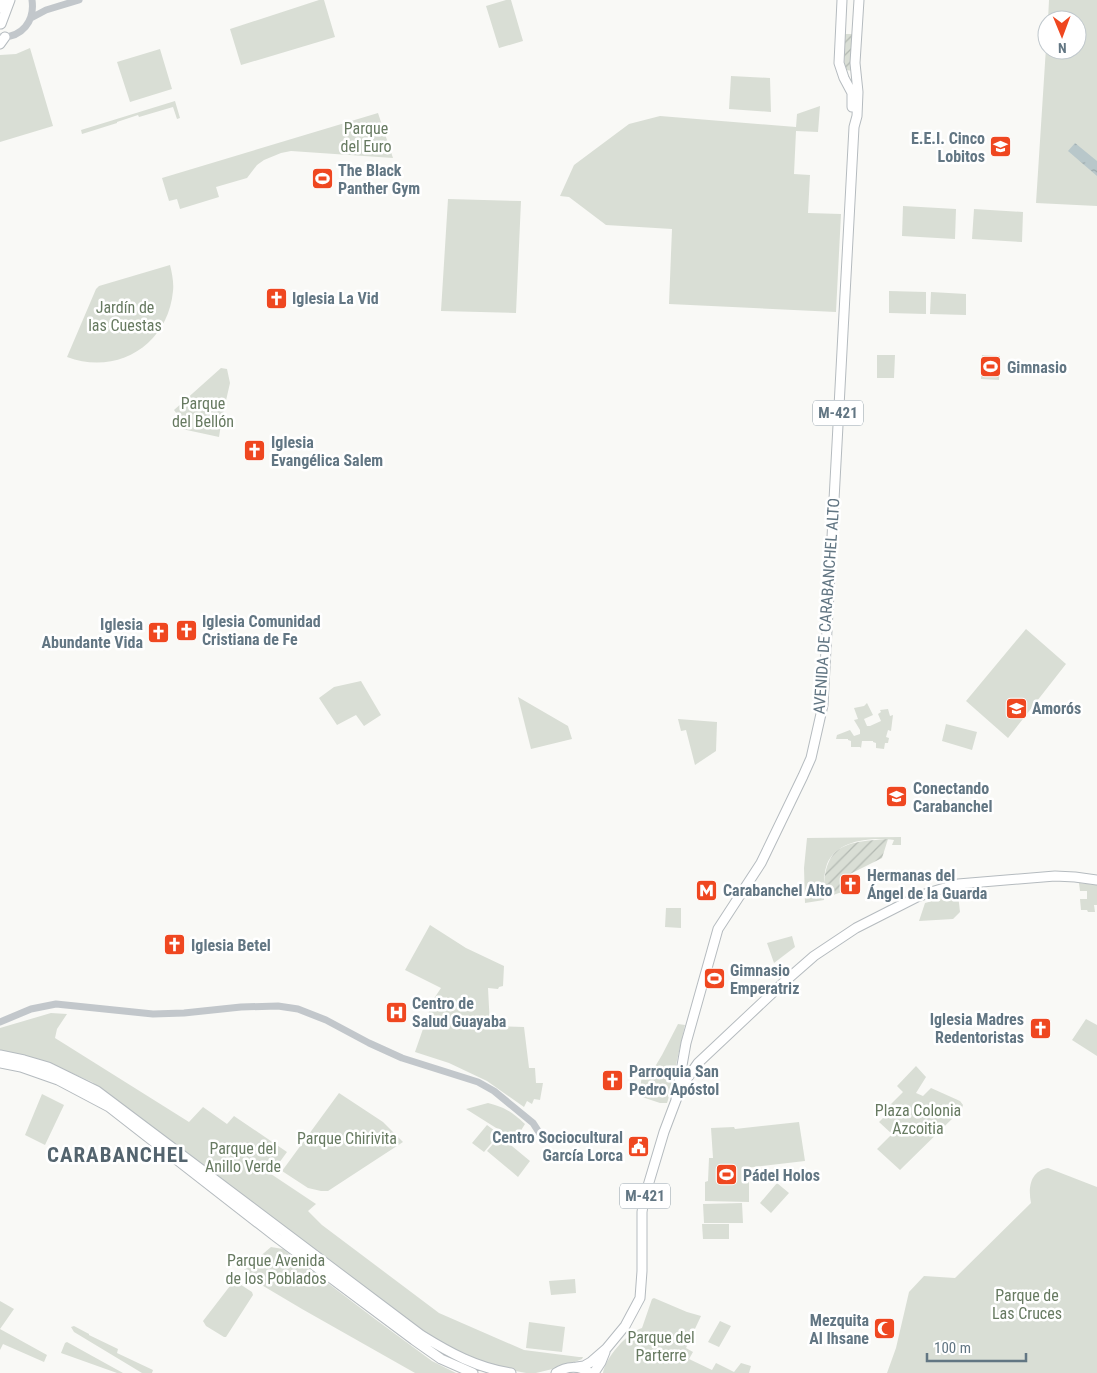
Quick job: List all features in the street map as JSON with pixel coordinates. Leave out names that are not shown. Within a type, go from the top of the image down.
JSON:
[{"type":"main road","points":[[0,8],[3,0]]},
{"type":"main road","points":[[1,24],[10,0]]},
{"type":"main road","name":"AVENIDA DE CARABANCHEL ALTO","points":[[842,0],[839,63],[844,78],[852,92],[852,120],[854,127]]},
{"type":"main road","name":"AVENIDA DE CARABANCHEL ALTO","points":[[676,1099],[683,1057],[718,929],[761,863],[803,776],[811,758],[822,705],[854,127],[857,116],[858,92],[855,63],[859,0]]},
{"type":"main road","points":[[676,1099],[681,1087],[698,1063],[814,956],[856,928],[917,897],[958,884],[1055,876],[1097,880]]},
{"type":"main road","points":[[0,1055],[48,1067],[97,1091],[421,1336],[475,1365],[511,1373]]},
{"type":"main road","points":[[0,1063],[21,1067],[58,1080],[109,1107],[276,1237],[414,1340],[441,1359],[473,1373]]},
{"type":"main road","name":"M-421","points":[[606,1349],[624,1326],[640,1298],[644,1199],[676,1099]]},
{"type":"main road","points":[[599,1373],[606,1349]]},
{"type":"main road","points":[[556,1373],[561,1370],[584,1366],[592,1362],[606,1349]]},
{"type":"main road","points":[[594,1373],[601,1362]]},
{"type":"main road","points":[[577,1367],[590,1373]]},
{"type":"street","points":[[2,39],[16,35],[29,23],[33,6],[32,0]]},
{"type":"street","points":[[31,18],[46,10],[79,0]]},
{"type":"street","points":[[0,1022],[31,1009],[56,1004],[161,1014],[241,1007],[278,1006],[301,1010],[402,1058],[478,1082],[494,1091],[533,1123],[544,1140]]},
{"type":"green space","points":[[324,0],[335,37],[241,65],[230,29]]},
{"type":"green space","points":[[511,0],[523,41],[499,48],[486,6]]},
{"type":"green space","points":[[1049,0],[1097,0],[1097,206],[1036,203],[1045,60],[1087,60],[1087,10],[1048,10]]},
{"type":"green space","points":[[845,34],[854,34],[853,71],[846,70],[844,67]]},
{"type":"green space","points":[[30,48],[53,126],[0,142],[0,55],[16,54]]},
{"type":"green space","points":[[160,49],[172,89],[130,102],[117,62]]},
{"type":"green space","points":[[731,76],[770,78],[771,112],[729,109]]},
{"type":"green space","points":[[175,101],[180,118],[177,119],[173,107],[139,117],[138,115],[82,134],[81,130]]},
{"type":"green space","points":[[820,106],[818,132],[796,131],[794,174],[810,175],[808,213],[841,214],[836,312],[669,304],[672,229],[606,225],[569,197],[560,196],[574,165],[629,124],[660,116],[796,127],[797,114]]},
{"type":"green space","name":"Parque del Euro","points":[[378,113],[393,158],[291,151],[264,160],[257,165],[247,178],[216,187],[219,197],[180,209],[177,199],[169,201],[162,178]]},
{"type":"green space","points":[[448,199],[521,201],[516,313],[441,311]]},
{"type":"green space","points":[[903,206],[956,209],[955,239],[902,236]]},
{"type":"green space","points":[[974,209],[1023,212],[1022,242],[972,239]]},
{"type":"green space","name":"Jardín de las Cuestas","points":[[170,265],[173,288],[169,310],[161,327],[150,341],[137,351],[121,359],[104,362],[86,362],[67,357],[96,289],[99,286]]},
{"type":"green space","points":[[889,291],[926,292],[926,314],[889,313]]},
{"type":"green space","points":[[931,292],[966,294],[966,315],[930,314]]},
{"type":"green space","points":[[877,355],[895,355],[894,378],[877,378]]},
{"type":"green space","name":"Gimnasio","points":[[982,355],[1000,356],[999,380],[981,379]]},
{"type":"green space","name":"Parque del Bellón","points":[[221,368],[227,369],[230,383],[219,437],[182,429],[183,422],[174,410]]},
{"type":"green space","points":[[1026,629],[1066,664],[1008,738],[966,701]]},
{"type":"green space","points":[[361,681],[381,715],[364,726],[356,715],[337,725],[319,698],[334,687]]},
{"type":"green space","points":[[518,697],[568,726],[572,739],[531,749]]},
{"type":"green space","points":[[867,703],[873,715],[864,719],[867,726],[881,721],[878,714],[881,712],[880,710],[888,709],[890,716],[893,715],[891,731],[888,730],[886,737],[889,738],[888,743],[885,743],[884,749],[876,748],[876,743],[873,741],[862,741],[861,748],[851,747],[851,741],[848,739],[836,739],[837,735],[850,730],[854,736],[860,734],[860,730],[854,720],[858,719],[854,708],[864,706]]},
{"type":"green space","points":[[678,719],[717,722],[716,751],[695,765],[686,730],[681,731]]},
{"type":"green space","points":[[946,724],[977,732],[972,750],[942,741]]},
{"type":"green space","points":[[901,837],[901,845],[892,845],[894,840],[875,839],[856,842],[838,850],[827,864],[824,900],[805,903],[804,868],[807,838]]},
{"type":"green space","points":[[888,839],[882,858],[840,879],[845,891],[824,898],[827,867],[831,857],[838,850],[858,842]]},
{"type":"green space","points":[[1079,883],[1097,885],[1097,905],[1094,905],[1095,912],[1081,910],[1080,899],[1087,899],[1087,891],[1080,891]]},
{"type":"green space","points":[[958,894],[960,912],[953,919],[919,921],[925,903]]},
{"type":"green space","points":[[666,908],[681,908],[681,928],[665,927]]},
{"type":"green space","points":[[430,925],[466,948],[504,966],[503,986],[498,989],[488,988],[490,1026],[524,1027],[529,1068],[535,1068],[536,1083],[543,1083],[540,1100],[534,1099],[532,1104],[527,1101],[524,1107],[487,1081],[449,1063],[415,1052],[433,1000],[441,988],[405,970]]},
{"type":"green space","points":[[792,936],[795,947],[774,963],[767,943]]},
{"type":"green space","name":"Parque del Anillo Verde","points":[[51,1013],[67,1014],[57,1029],[55,1038],[189,1122],[203,1107],[227,1124],[234,1116],[287,1152],[271,1174],[316,1204],[308,1211],[322,1225],[439,1313],[524,1350],[583,1357],[582,1359],[565,1366],[536,1373],[526,1373],[474,1363],[419,1329],[92,1082],[58,1067],[0,1052],[0,1028]]},
{"type":"green space","points":[[1086,1019],[1097,1025],[1097,1056],[1072,1040]]},
{"type":"green space","points":[[678,1024],[685,1025],[667,1103],[660,1103],[639,1096],[642,1075],[650,1075]]},
{"type":"green space","name":"Plaza Colonia Azcoitia","points":[[916,1066],[926,1077],[916,1093],[923,1096],[931,1088],[960,1101],[963,1105],[957,1114],[900,1170],[877,1149],[892,1134],[879,1122],[891,1110],[888,1107],[903,1092],[897,1086]]},
{"type":"green space","name":"Parque Chirivita","points":[[339,1093],[383,1122],[403,1142],[328,1191],[308,1188],[282,1171]]},
{"type":"green space","points":[[42,1094],[64,1105],[45,1145],[25,1135]]},
{"type":"green space","points":[[488,1103],[508,1110],[525,1124],[515,1140],[466,1109]]},
{"type":"green space","points":[[799,1122],[805,1161],[746,1168],[746,1182],[749,1182],[749,1202],[705,1201],[705,1182],[708,1181],[709,1158],[713,1158],[711,1128],[734,1127],[735,1129]]},
{"type":"green space","points":[[487,1125],[499,1134],[484,1152],[472,1143]]},
{"type":"green space","points":[[500,1136],[530,1161],[518,1177],[487,1151]]},
{"type":"green space","name":"Parque de Las Cruces","points":[[1048,1168],[1097,1187],[1097,1373],[887,1373],[896,1348],[909,1292],[924,1276],[955,1278],[1031,1203],[1030,1186],[1034,1176]]},
{"type":"green space","points":[[777,1183],[789,1193],[771,1213],[760,1203]]},
{"type":"green space","points":[[742,1203],[743,1223],[704,1223],[703,1204]]},
{"type":"green space","points":[[702,1224],[729,1224],[729,1239],[703,1239]]},
{"type":"green space","name":"Parque Avenida de los Poblados","points":[[271,1247],[283,1249],[432,1361],[456,1373],[415,1373],[243,1274],[244,1270]]},
{"type":"green space","points":[[575,1279],[576,1293],[551,1295],[549,1281]]},
{"type":"green space","points":[[235,1281],[252,1292],[253,1295],[226,1337],[224,1337],[206,1326],[203,1321]]},
{"type":"green space","name":"Parque del Parterre","points":[[654,1298],[701,1316],[686,1348],[693,1352],[689,1359],[712,1370],[716,1363],[734,1372],[741,1363],[751,1366],[749,1373],[603,1373],[608,1360],[618,1346],[636,1330],[642,1328]]},
{"type":"green space","points":[[0,1301],[14,1309],[0,1329]]},
{"type":"green space","points":[[720,1321],[731,1326],[719,1347],[708,1342]]},
{"type":"green space","points":[[529,1322],[565,1327],[562,1352],[526,1348]]},
{"type":"green space","points":[[74,1326],[118,1349],[117,1353],[153,1370],[152,1373],[142,1373],[74,1332],[71,1327]]},
{"type":"green space","points":[[0,1329],[47,1355],[44,1362],[3,1344],[0,1350]]},
{"type":"green space","points":[[67,1342],[123,1373],[117,1373],[61,1353]]},
{"type":"water","points":[[1075,143],[1097,161],[1097,176],[1068,151]]},
{"type":"place","name":"E.E.I. Cinco Lobitos","points":[[1001,147]]},
{"type":"place","name":"The Black Panther Gym","points":[[322,179]]},
{"type":"place","name":"Iglesia La Vid","points":[[276,298]]},
{"type":"place","name":"Gimnasio","points":[[991,367]]},
{"type":"place","name":"Iglesia Evangélica Salem","points":[[255,451]]},
{"type":"place","name":"Iglesia Comunidad Cristiana de Fe","points":[[186,630]]},
{"type":"place","name":"Iglesia Abundante Vida","points":[[159,633]]},
{"type":"place","name":"Amorós","points":[[1016,708]]},
{"type":"place","name":"Conectando Carabanchel","points":[[897,797]]},
{"type":"place","name":"Hermanas del Ángel de la Guarda","points":[[851,884]]},
{"type":"place","name":"Carabanchel Alto","points":[[707,890]]},
{"type":"place","name":"Iglesia Betel","points":[[175,945]]},
{"type":"place","name":"Gimnasio Emperatriz","points":[[714,979]]},
{"type":"place","name":"Centro de Salud Guayaba","points":[[396,1012]]},
{"type":"place","name":"Iglesia Madres Redentoristas","points":[[1040,1028]]},
{"type":"place","name":"Parroquia San Pedro Apóstol","points":[[613,1080]]},
{"type":"place","name":"Centro Sociocultural García Lorca","points":[[639,1146]]},
{"type":"place","name":"Pádel Holos","points":[[727,1175]]},
{"type":"place","name":"Mezquita Al Ihsane","points":[[885,1329]]},
{"type":"district","name":"CARABANCHEL","points":[[118,1155]]}]
